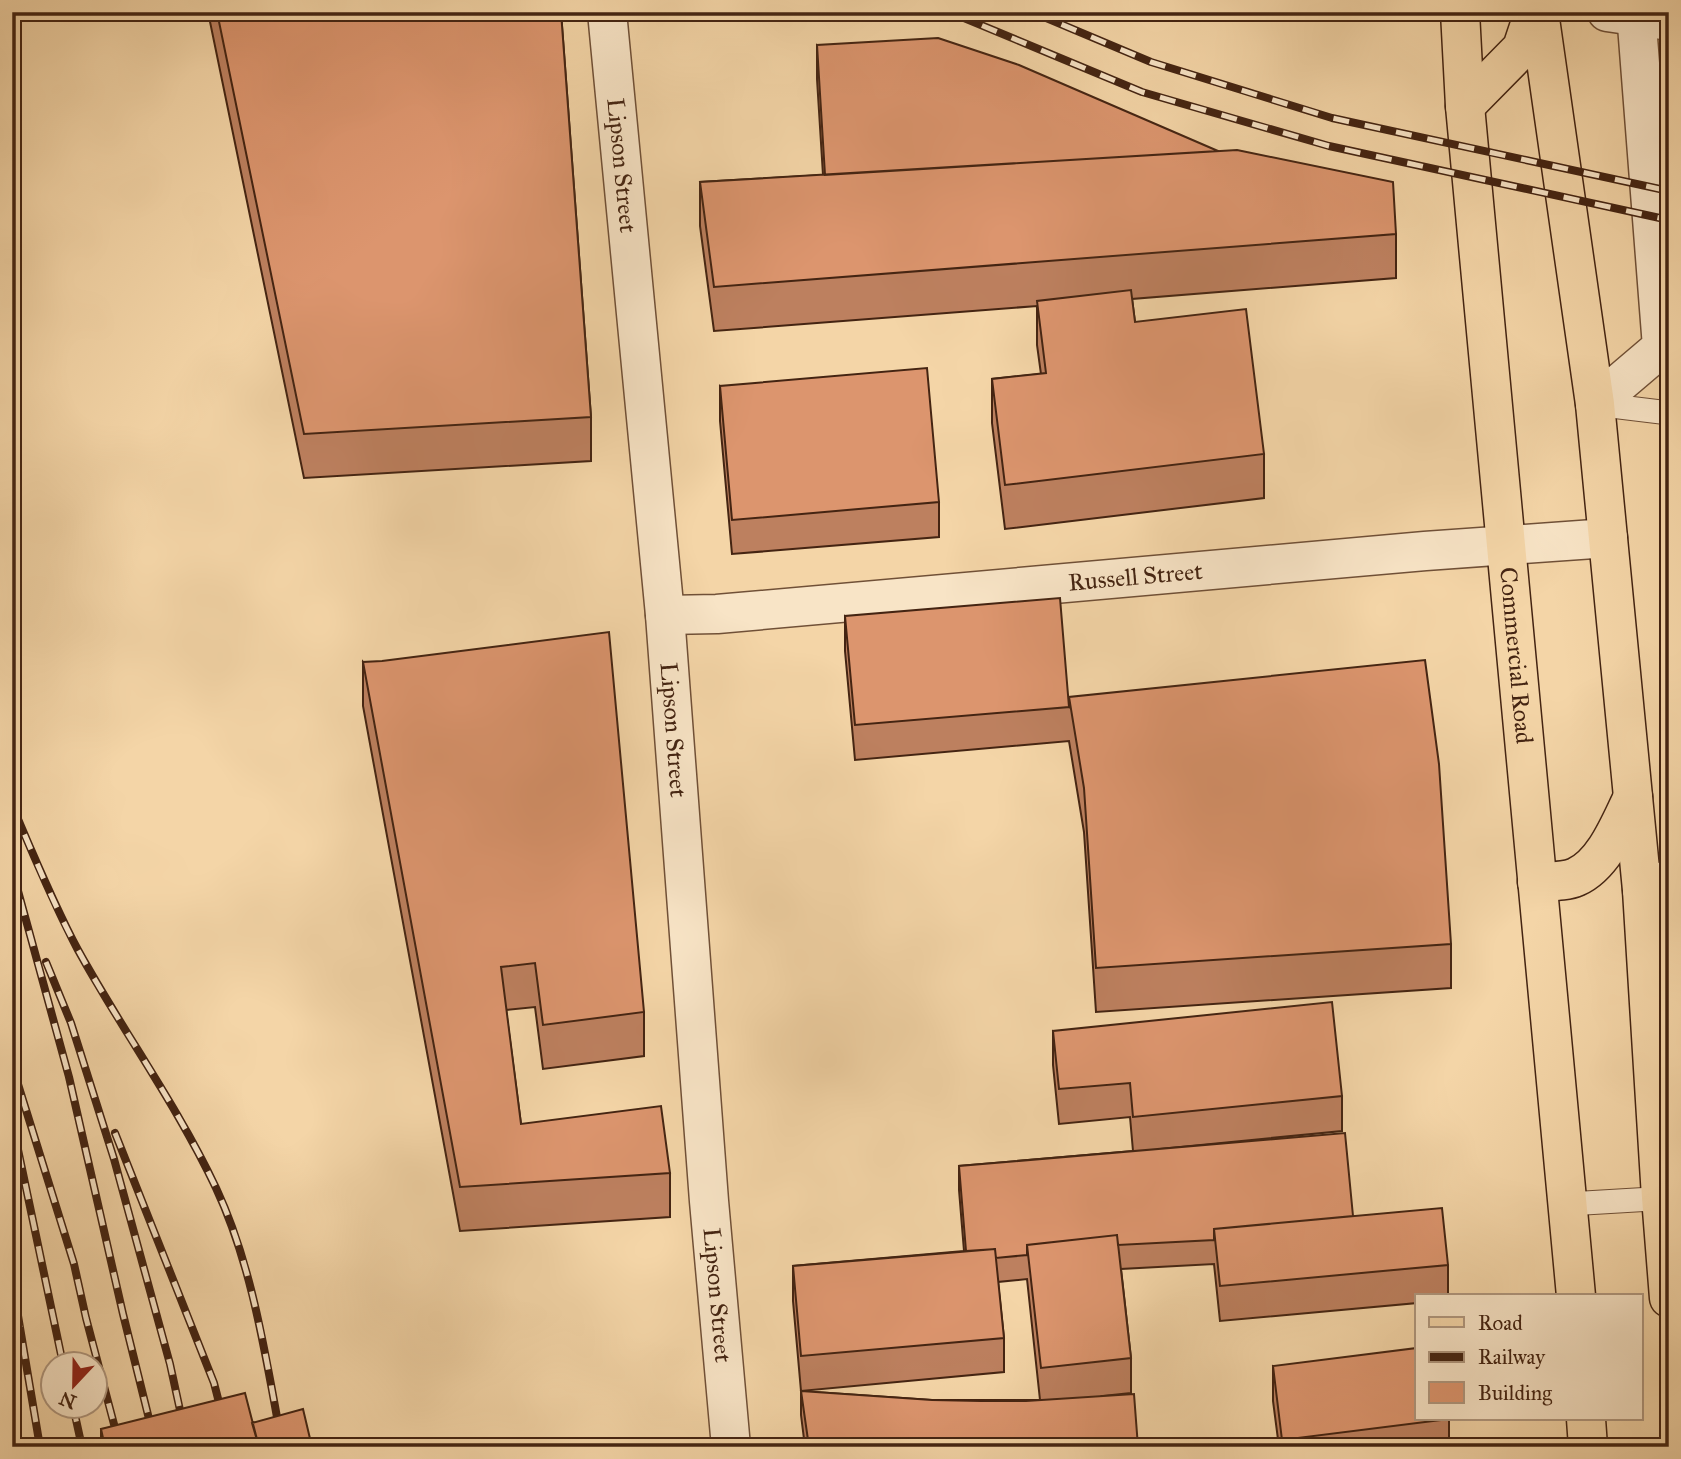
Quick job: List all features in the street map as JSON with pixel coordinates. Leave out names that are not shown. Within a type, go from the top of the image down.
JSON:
[{"type":"main road","name":"Commercial Road","points":[[1460,12],[1465,106],[1576,1294]]},
{"type":"main road","points":[[1465,106],[1522,48],[1537,12]]},
{"type":"main road","points":[[1537,12],[1595,404],[1633,797],[1656,884],[1669,1298]]},
{"type":"main road","points":[[1537,882],[1576,877],[1591,866],[1606,850],[1633,797]]},
{"type":"main road","points":[[1586,1420],[1588,1447]]},
{"type":"street","name":"Lipson Street","points":[[607,12],[666,615],[709,1201],[731,1447]]},
{"type":"street","points":[[1595,404],[1662,347],[1656,106],[1637,15]]},
{"type":"street","name":"Russell Street","points":[[666,615],[717,614],[1608,538]]},
{"type":"lane","points":[[1595,404],[1669,413]]},
{"type":"lane","points":[[1568,1204],[1665,1197]]},
{"type":"building","points":[[217,12],[561,12],[591,417],[304,434]]},
{"type":"building","points":[[938,38],[1019,65],[1218,151],[825,175],[817,45]]},
{"type":"building","points":[[1237,150],[1393,182],[1396,234],[714,287],[700,182]]},
{"type":"building","points":[[1131,290],[1135,322],[1246,309],[1264,454],[1005,485],[992,379],[1046,373],[1037,301]]},
{"type":"building","points":[[927,368],[939,502],[732,520],[720,386]]},
{"type":"building","points":[[1060,598],[1069,707],[855,725],[845,616]]},
{"type":"building","points":[[609,632],[644,1012],[543,1025],[535,963],[501,967],[521,1124],[661,1106],[670,1173],[460,1187],[363,662]]},
{"type":"building","points":[[1425,660],[1439,764],[1451,944],[1096,968],[1084,788],[1069,697]]},
{"type":"building","points":[[1332,1002],[1342,1096],[1133,1117],[1130,1083],[1059,1089],[1053,1031]]},
{"type":"building","points":[[1345,1133],[1353,1216],[1214,1229],[1214,1240],[1118,1245],[1117,1235],[1027,1245],[1027,1255],[996,1258],[995,1249],[966,1251],[959,1166]]},
{"type":"building","points":[[1442,1208],[1448,1265],[1220,1286],[1214,1229]]},
{"type":"building","points":[[1117,1235],[1131,1358],[1041,1368],[1027,1245]]},
{"type":"building","points":[[995,1249],[1004,1338],[801,1356],[793,1266]]},
{"type":"building","points":[[1415,1348],[1415,1420],[1441,1420],[1282,1440],[1273,1366]]},
{"type":"building","points":[[801,1391],[981,1401],[1134,1394],[1138,1447],[809,1447]]},
{"type":"building","points":[[245,1393],[259,1447],[105,1447],[101,1429]]},
{"type":"building","points":[[303,1409],[312,1447],[259,1447],[252,1423]]},
{"type":"building","points":[[533,1443],[534,1447],[500,1447]]},
{"type":"railway","points":[[953,12],[1142,92],[1329,146],[1669,220]]},
{"type":"railway","points":[[1032,12],[1151,62],[1332,118],[1669,191]]},
{"type":"railway","points":[[12,805],[78,950],[167,1097],[216,1188],[247,1276],[262,1336],[279,1428]]},
{"type":"railway","points":[[12,869],[69,1077],[156,1447]]},
{"type":"railway","points":[[46,962],[71,1023],[114,1159],[170,1364],[188,1447]]},
{"type":"railway","points":[[12,1065],[74,1264],[120,1447]]},
{"type":"railway","points":[[12,1121],[60,1350]]},
{"type":"railway","points":[[115,1133],[214,1383],[223,1418]]},
{"type":"railway","points":[[12,1280],[40,1447]]},
{"type":"railway","points":[[76,1420],[82,1447]]},
{"type":"railway","points":[[12,1441],[13,1447]]}]
